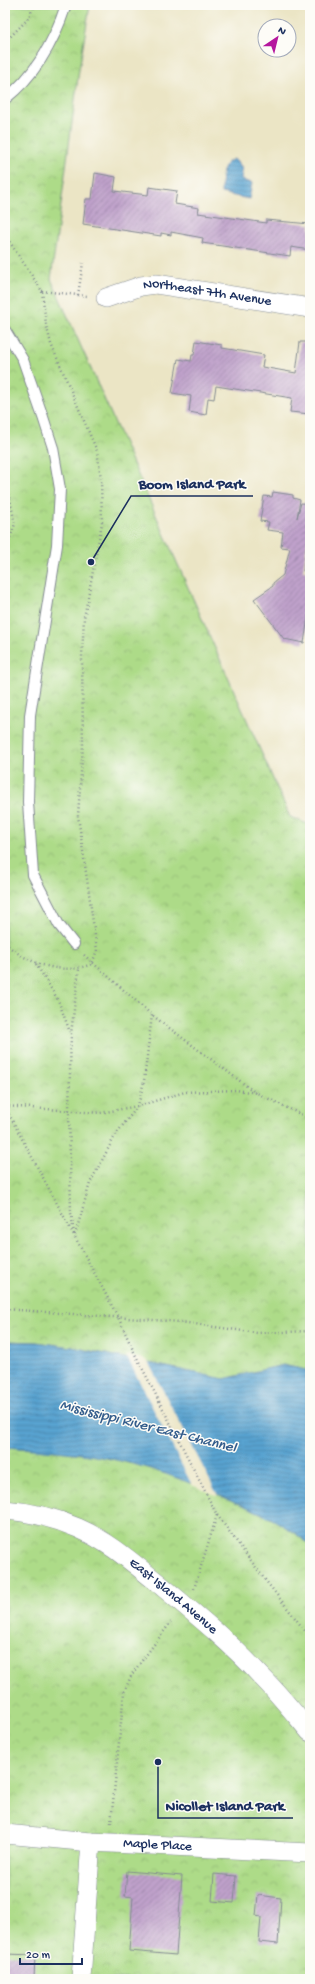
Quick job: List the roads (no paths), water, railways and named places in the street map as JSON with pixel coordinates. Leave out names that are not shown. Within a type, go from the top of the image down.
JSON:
[{"type":"street","name":"Northeast 7th Avenue","points":[[106,298],[141,286],[156,284],[310,308]]},
{"type":"street","name":"East Island Avenue","points":[[5,1510],[36,1514],[59,1521],[85,1532],[119,1552],[230,1645],[262,1676],[310,1732]]},
{"type":"street","name":"Maple Place","points":[[5,1834],[91,1842],[310,1853]]},
{"type":"street","points":[[81,1979],[91,1842]]},
{"type":"lane","points":[[5,99],[18,89],[32,73],[49,47],[66,5]]},
{"type":"lane","points":[[5,330],[23,360],[43,416],[53,448],[60,489],[57,545],[30,715],[28,802],[33,875],[59,925],[74,944]]},
{"type":"water","points":[[234,159],[242,167],[241,180],[252,183],[249,199],[221,193],[224,168],[229,161]]},
{"type":"water","name":"Mississippi River East Channel","points":[[5,1341],[36,1342],[72,1347],[224,1379],[283,1365],[310,1371],[310,1545],[301,1537],[261,1513],[161,1472],[121,1461],[88,1455],[5,1447]]},
{"type":"place","name":"Boom Island Park","points":[[91,562]]},
{"type":"place","name":"Nicollet Island Park","points":[[158,1762]]}]
